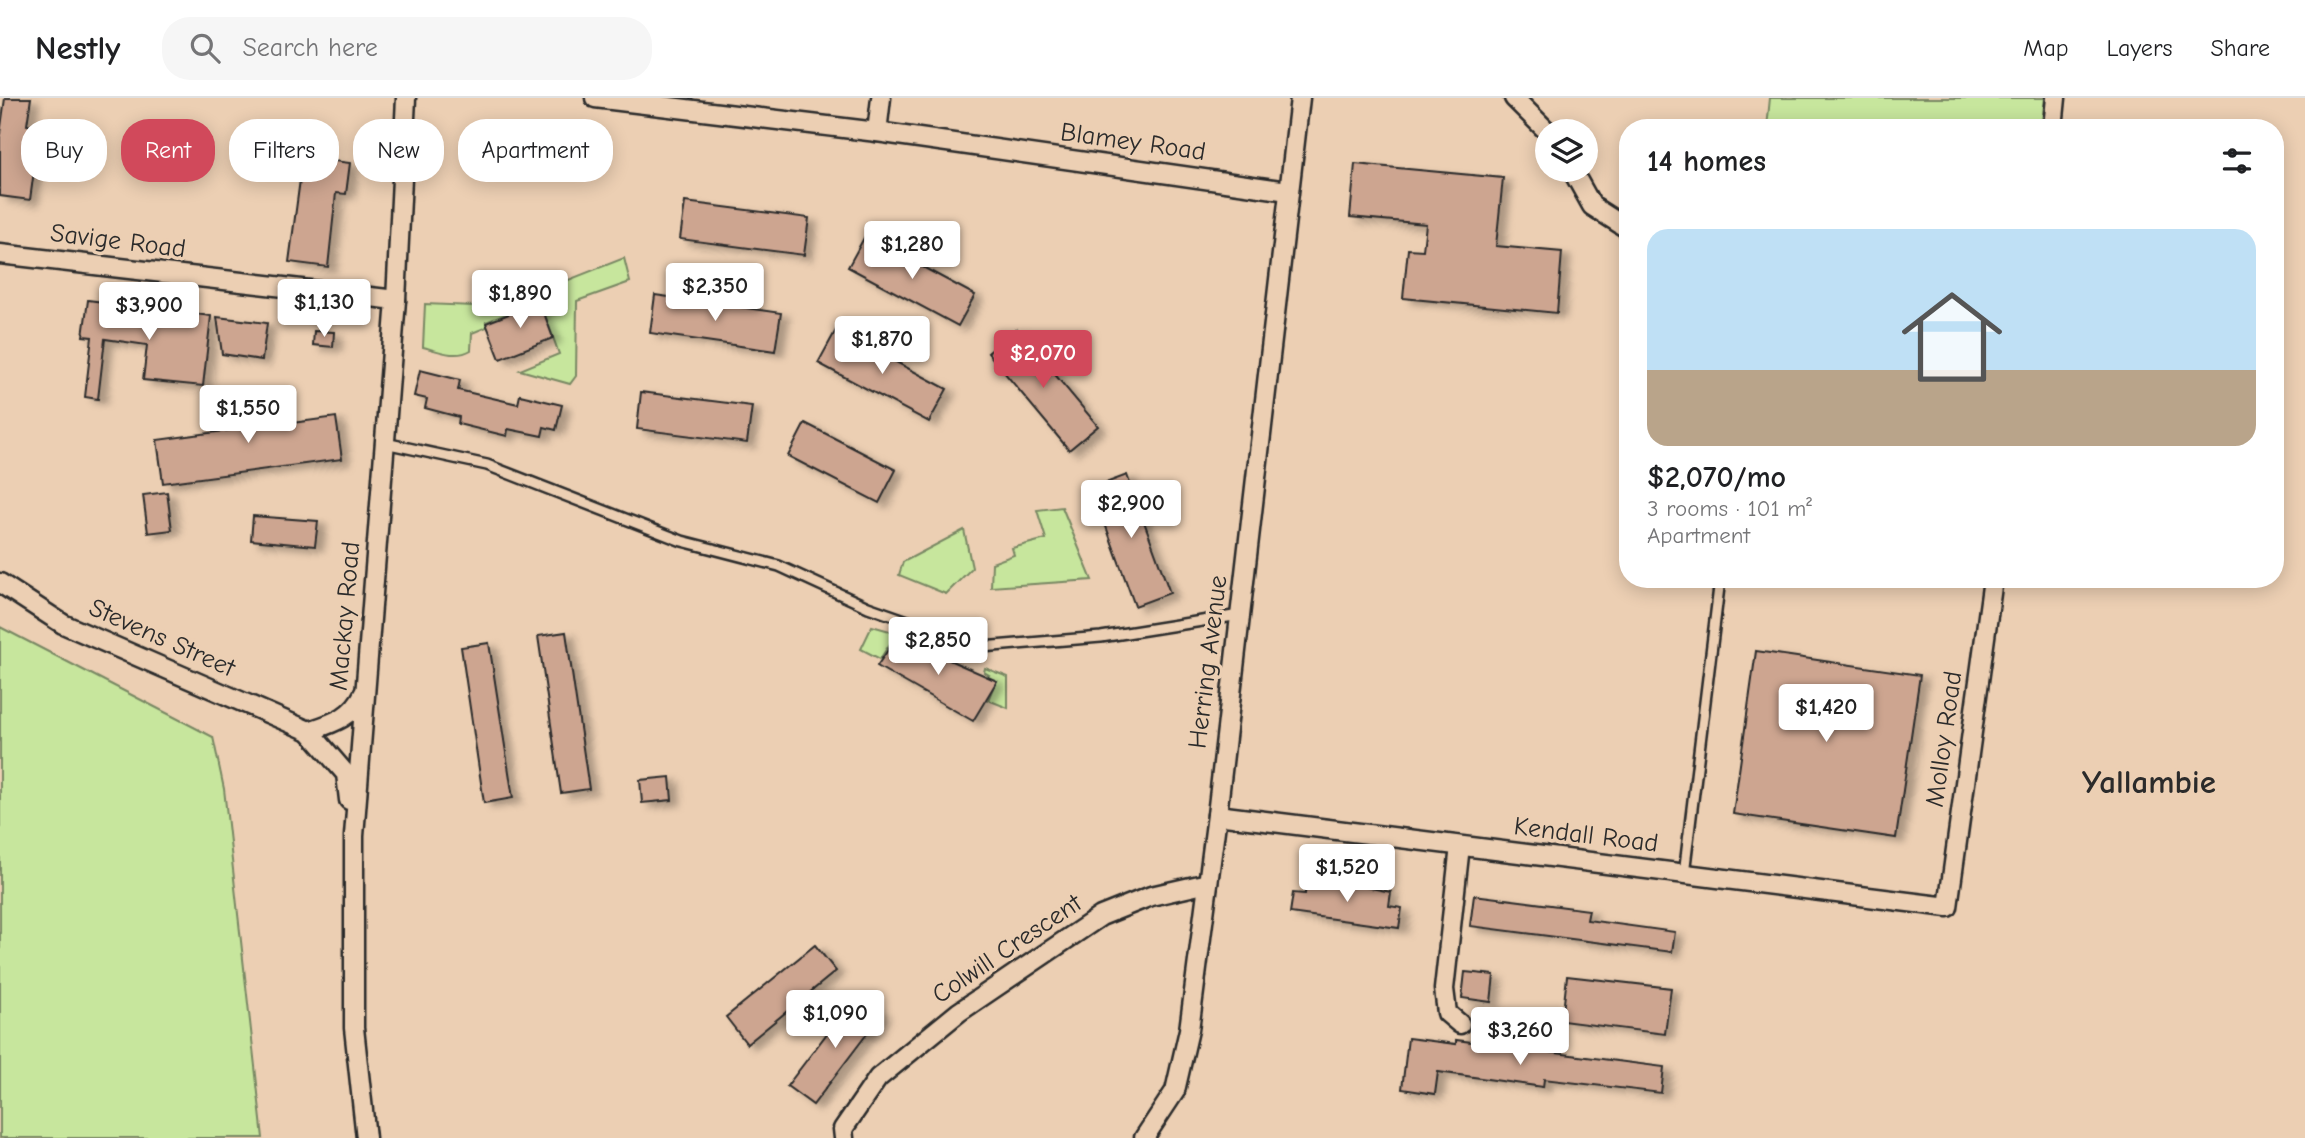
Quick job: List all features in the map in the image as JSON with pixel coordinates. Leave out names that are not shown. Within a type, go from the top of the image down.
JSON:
[{"type":"street","name":"Mackay Road","points":[[366,1138],[354,1028],[354,836],[396,300],[406,98]]},
{"type":"street","name":"Blamey Road","points":[[595,98],[877,132],[1288,191]]},
{"type":"street","points":[[877,132],[881,98]]},
{"type":"street","name":"Herring Avenue","points":[[1144,1138],[1175,1091],[1189,1030],[1217,815],[1300,98]]},
{"type":"street","points":[[1514,98],[1535,119]]},
{"type":"street","points":[[2054,119],[2056,98]]},
{"type":"street","points":[[1579,182],[1592,206],[1619,223]]},
{"type":"street","name":"Savige Road","points":[[0,254],[396,300]]},
{"type":"street","name":"Stevens Street","points":[[0,583],[63,624],[309,731],[346,774],[354,836]]},
{"type":"street","name":"Molloy Road","points":[[1948,907],[1992,588]]},
{"type":"street","points":[[309,731],[341,720],[357,708],[365,690]]},
{"type":"street","name":"Kendall Road","points":[[1217,815],[1948,907]]},
{"type":"street","points":[[1460,846],[1444,989],[1447,1013],[1460,1024]]},
{"type":"street","name":"Colwill Crescent","points":[[844,1138],[843,1129],[878,1078],[959,1012],[1101,916],[1164,892],[1208,883]]},
{"type":"lane","points":[[385,443],[487,465],[681,541],[779,566],[868,607],[982,647],[1101,637],[1240,615]]},
{"type":"lane","points":[[1684,874],[1719,588]]},
{"type":"green space","points":[[1770,98],[2045,98],[2042,119],[1768,119]]},
{"type":"green space","points":[[624,258],[630,282],[577,301],[576,376],[570,384],[520,370],[559,354],[540,301],[486,322],[487,327],[472,333],[471,350],[465,353],[447,353],[423,347],[425,304],[500,307]]},
{"type":"green space","points":[[1062,507],[1092,580],[991,587],[992,563],[1014,555],[1012,548],[1046,539],[1037,510]]},
{"type":"green space","points":[[964,530],[972,568],[946,594],[899,575],[903,562]]},
{"type":"green space","points":[[872,626],[897,633],[880,659],[861,649]]},
{"type":"green space","points":[[0,627],[213,737],[224,789],[263,1138],[0,1138]]},
{"type":"green space","points":[[985,668],[1008,677],[1008,708],[988,700],[993,688],[982,682],[989,675],[984,672]]},
{"type":"building","points":[[5,98],[31,98],[28,119],[21,119],[21,182],[32,182],[30,200],[0,196],[0,134]]},
{"type":"building","points":[[339,162],[350,163],[346,194],[336,193],[328,267],[289,262],[300,182],[339,182]]},
{"type":"building","points":[[1355,164],[1503,178],[1496,246],[1562,252],[1557,313],[1403,298],[1408,249],[1423,250],[1426,224],[1350,217]]},
{"type":"building","points":[[685,202],[809,218],[804,255],[680,239]]},
{"type":"building","points":[[865,236],[975,295],[958,326],[848,267]]},
{"type":"building","points":[[655,295],[781,313],[775,351],[650,333]]},
{"type":"building","points":[[88,300],[211,316],[203,386],[143,380],[147,345],[105,339],[98,399],[85,397],[92,337],[83,336]]},
{"type":"building","points":[[540,302],[553,338],[500,359],[486,323]]},
{"type":"building","points":[[217,317],[267,323],[262,360],[222,354]]},
{"type":"building","points":[[1017,329],[1098,426],[1069,450],[988,353]]},
{"type":"building","points":[[836,330],[947,389],[929,422],[818,363]]},
{"type":"building","points":[[314,331],[334,332],[333,347],[313,345]]},
{"type":"building","points":[[420,370],[460,380],[458,390],[518,404],[520,395],[562,405],[556,430],[544,427],[542,436],[508,429],[507,436],[458,424],[459,417],[425,408],[427,399],[414,396]]},
{"type":"building","points":[[257,389],[262,427],[336,417],[342,459],[163,483],[157,440],[232,430],[227,393]]},
{"type":"building","points":[[641,392],[752,406],[747,443],[637,429]]},
{"type":"building","points":[[805,423],[896,470],[879,503],[788,456]]},
{"type":"building","points":[[1127,475],[1170,593],[1135,606],[1092,488]]},
{"type":"building","points":[[167,492],[172,530],[148,533],[143,495]]},
{"type":"building","points":[[253,516],[318,521],[315,546],[251,540]]},
{"type":"building","points":[[566,632],[589,789],[561,793],[538,636]]},
{"type":"building","points":[[897,637],[997,681],[973,721],[877,666]]},
{"type":"building","points":[[489,643],[513,798],[484,803],[461,647]]},
{"type":"building","points":[[1756,651],[1920,675],[1896,838],[1733,814]]},
{"type":"building","points":[[670,777],[672,800],[642,803],[640,780]]},
{"type":"building","points":[[1306,882],[1340,886],[1341,882],[1391,892],[1389,906],[1402,908],[1399,928],[1290,913],[1293,893],[1305,894]]},
{"type":"building","points":[[1474,895],[1589,910],[1587,920],[1675,932],[1672,952],[1470,926]]},
{"type":"building","points":[[815,945],[836,971],[747,1044],[726,1017]]},
{"type":"building","points":[[1465,972],[1494,975],[1491,1002],[1462,998]]},
{"type":"building","points":[[1567,976],[1671,988],[1665,1034],[1562,1021]]},
{"type":"building","points":[[857,994],[882,1014],[813,1105],[787,1086]]},
{"type":"building","points":[[1408,1038],[1456,1044],[1456,1040],[1664,1067],[1661,1093],[1544,1079],[1543,1087],[1438,1072],[1435,1094],[1402,1089]]},
{"type":"district","name":"Yallambie","points":[[2149,782]]}]
